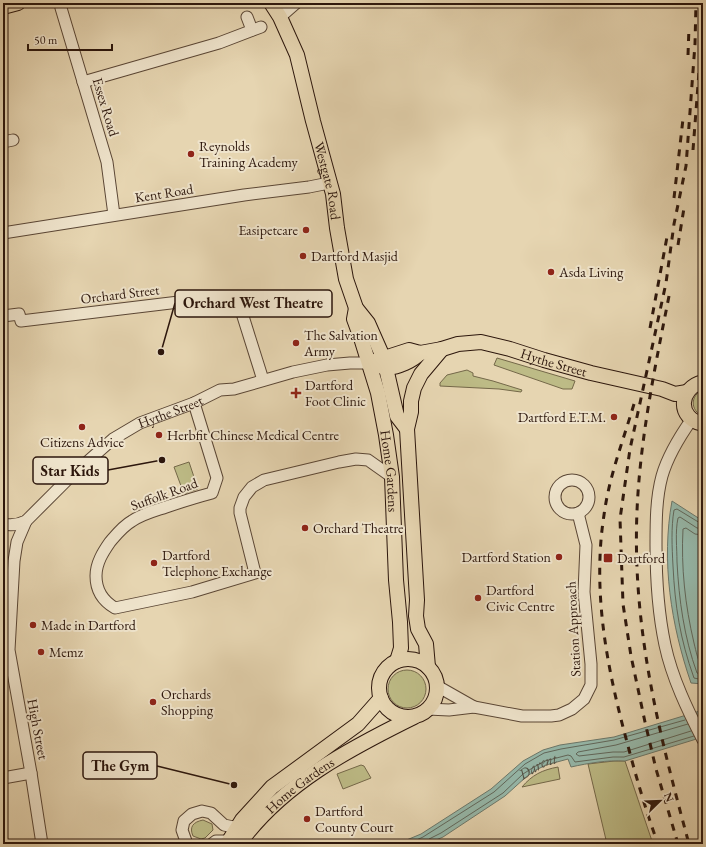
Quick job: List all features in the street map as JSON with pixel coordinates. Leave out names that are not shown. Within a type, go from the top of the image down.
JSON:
[{"type":"main road","points":[[3,7],[18,3]]},
{"type":"main road","name":"Westgate Road","points":[[271,3],[280,17],[297,55],[333,194],[346,279],[356,308],[368,323],[385,363]]},
{"type":"main road","name":"Home Gardens","points":[[356,308],[354,320],[378,393],[392,477],[396,580],[401,648],[397,661]]},
{"type":"main road","name":"Hythe Street","points":[[369,363],[385,363],[414,359],[420,353],[458,344],[481,342],[591,373],[675,394],[687,392]]},
{"type":"main road","points":[[407,429],[414,388],[421,374],[442,349]]},
{"type":"main road","name":"Home Gardens","points":[[385,363],[397,416],[407,429],[417,600],[416,616],[418,629],[426,644],[428,667]]},
{"type":"main road","points":[[697,422],[685,411],[684,404],[687,392],[696,384],[703,382]]},
{"type":"main road","points":[[414,660],[420,662],[428,667],[435,676],[437,686],[436,696],[428,709],[422,714],[414,717],[399,716],[391,712],[380,698],[379,689],[381,678],[386,669],[397,661],[414,660]]},
{"type":"main road","name":"Home Gardens","points":[[232,843],[238,828],[251,809],[272,787],[358,724],[380,698]]},
{"type":"main road","name":"Home Gardens","points":[[232,843],[269,809],[314,772],[362,743],[414,717]]},
{"type":"main road","points":[[238,828],[256,812],[269,809]]},
{"type":"street","points":[[280,17],[296,3]]},
{"type":"street","name":"Essex Road","points":[[61,8],[107,162],[114,215]]},
{"type":"street","points":[[83,82],[219,43],[257,28],[247,16]]},
{"type":"street","name":"Kent Road","points":[[3,232],[329,183]]},
{"type":"street","name":"Orchard Street","points":[[3,316],[19,314],[21,321],[221,298],[233,302],[241,310],[263,380]]},
{"type":"street","name":"Hythe Street","points":[[26,521],[70,477],[113,439],[140,423],[194,403],[220,390],[234,389],[263,380],[327,365],[369,363]]},
{"type":"street","name":"Suffolk Road","points":[[194,403],[217,478],[212,493],[142,515],[117,534],[106,548],[98,564],[96,582],[101,596],[108,604],[115,608],[192,592],[255,573],[240,508],[244,497],[252,487],[264,480],[356,459],[368,460],[392,477]]},
{"type":"street","points":[[697,422],[679,438],[662,474],[656,514],[656,562],[659,610],[665,645],[676,679],[703,740]]},
{"type":"street","name":"Station Approach","points":[[428,709],[449,710],[474,707],[522,716],[551,716],[572,709],[588,693],[591,685],[591,675],[584,592],[586,545],[578,513]]},
{"type":"street","points":[[3,524],[19,524],[26,521]]},
{"type":"street","name":"High Street","points":[[6,618],[17,542],[26,521]]},
{"type":"street","name":"High Street","points":[[3,582],[9,650],[42,844]]},
{"type":"street","name":"Station Approach","points":[[437,686],[474,707]]},
{"type":"street","points":[[3,778],[31,773]]},
{"type":"street","points":[[187,844],[182,830],[184,821],[192,814],[202,811],[211,813],[224,825],[238,828]]},
{"type":"street","points":[[212,844],[216,841],[232,843]]},
{"type":"shaded area","points":[[497,358],[575,381],[572,389],[563,389],[494,365]]},
{"type":"shaded area","points":[[467,370],[473,373],[473,376],[522,390],[521,392],[499,389],[440,386],[440,383],[447,375]]},
{"type":"shaded area","points":[[703,390],[703,416],[696,411],[693,403],[696,395]]},
{"type":"shaded area","points":[[189,462],[198,489],[184,494],[174,467]]},
{"type":"shaded area","points":[[407,670],[420,676],[426,689],[420,702],[407,708],[394,702],[388,689],[394,676]]},
{"type":"shaded area","points":[[625,761],[653,844],[607,844],[588,764]]},
{"type":"shaded area","points":[[361,765],[364,766],[371,778],[343,789],[337,774]]},
{"type":"shaded area","points":[[558,767],[560,779],[522,787],[538,774]]},
{"type":"shaded area","points":[[203,820],[212,824],[213,830],[205,838],[201,839],[193,836],[191,830],[194,824]]},
{"type":"water","points":[[672,501],[703,521],[703,684],[691,683],[673,616],[668,570],[669,524]]},
{"type":"water","name":"Darent","points":[[703,710],[703,737],[625,761],[598,762],[571,767],[568,759],[546,765],[526,777],[505,796],[443,837],[427,844],[397,844],[421,834],[491,789],[523,761],[543,750],[560,745],[614,737]]},
{"type":"railway","points":[[678,844],[656,769],[631,656],[623,604],[620,519],[630,449],[666,283],[674,224],[686,166],[695,44],[696,3]]},
{"type":"railway","points":[[693,150],[701,46],[702,3]]},
{"type":"railway","points":[[688,55],[689,27]]},
{"type":"railway","points":[[674,198],[683,119]]},
{"type":"railway","points":[[678,245],[684,208]]},
{"type":"railway","points":[[650,328],[667,237]]},
{"type":"railway","points":[[669,296],[649,403],[641,457],[637,511],[637,554],[643,639],[650,680],[658,721],[689,844]]},
{"type":"railway","points":[[634,404],[606,501],[601,544],[601,601],[613,686],[638,781],[658,844]]},
{"type":"place","name":"Reynolds Training Academy","points":[[191,154]]},
{"type":"place","name":"Easipetcare","points":[[306,230]]},
{"type":"place","name":"Dartford Masjid","points":[[303,256]]},
{"type":"place","name":"Asda Living","points":[[551,272]]},
{"type":"place","name":"The Salvation Army","points":[[296,343]]},
{"type":"place","name":"Orchard West Theatre","points":[[161,352]]},
{"type":"place","name":"Dartford Foot Clinic","points":[[296,393]]},
{"type":"place","name":"Dartford E.T.M.","points":[[614,417]]},
{"type":"place","name":"Citizens Advice","points":[[82,427]]},
{"type":"place","name":"Herbfit Chinese Medical Centre","points":[[159,435]]},
{"type":"place","name":"Star Kids","points":[[162,460]]},
{"type":"place","name":"Orchard Theatre","points":[[305,528]]},
{"type":"place","name":"Dartford Station","points":[[559,557]]},
{"type":"place","name":"Dartford","points":[[608,558]]},
{"type":"place","name":"Dartford Telephone Exchange","points":[[154,563]]},
{"type":"place","name":"Dartford Civic Centre","points":[[478,598]]},
{"type":"place","name":"Made in Dartford","points":[[33,625]]},
{"type":"place","name":"Memz","points":[[41,652]]},
{"type":"place","name":"Orchards Shopping","points":[[153,702]]},
{"type":"place","name":"The Gym","points":[[234,785]]},
{"type":"place","name":"Dartford County Court","points":[[307,819]]}]
